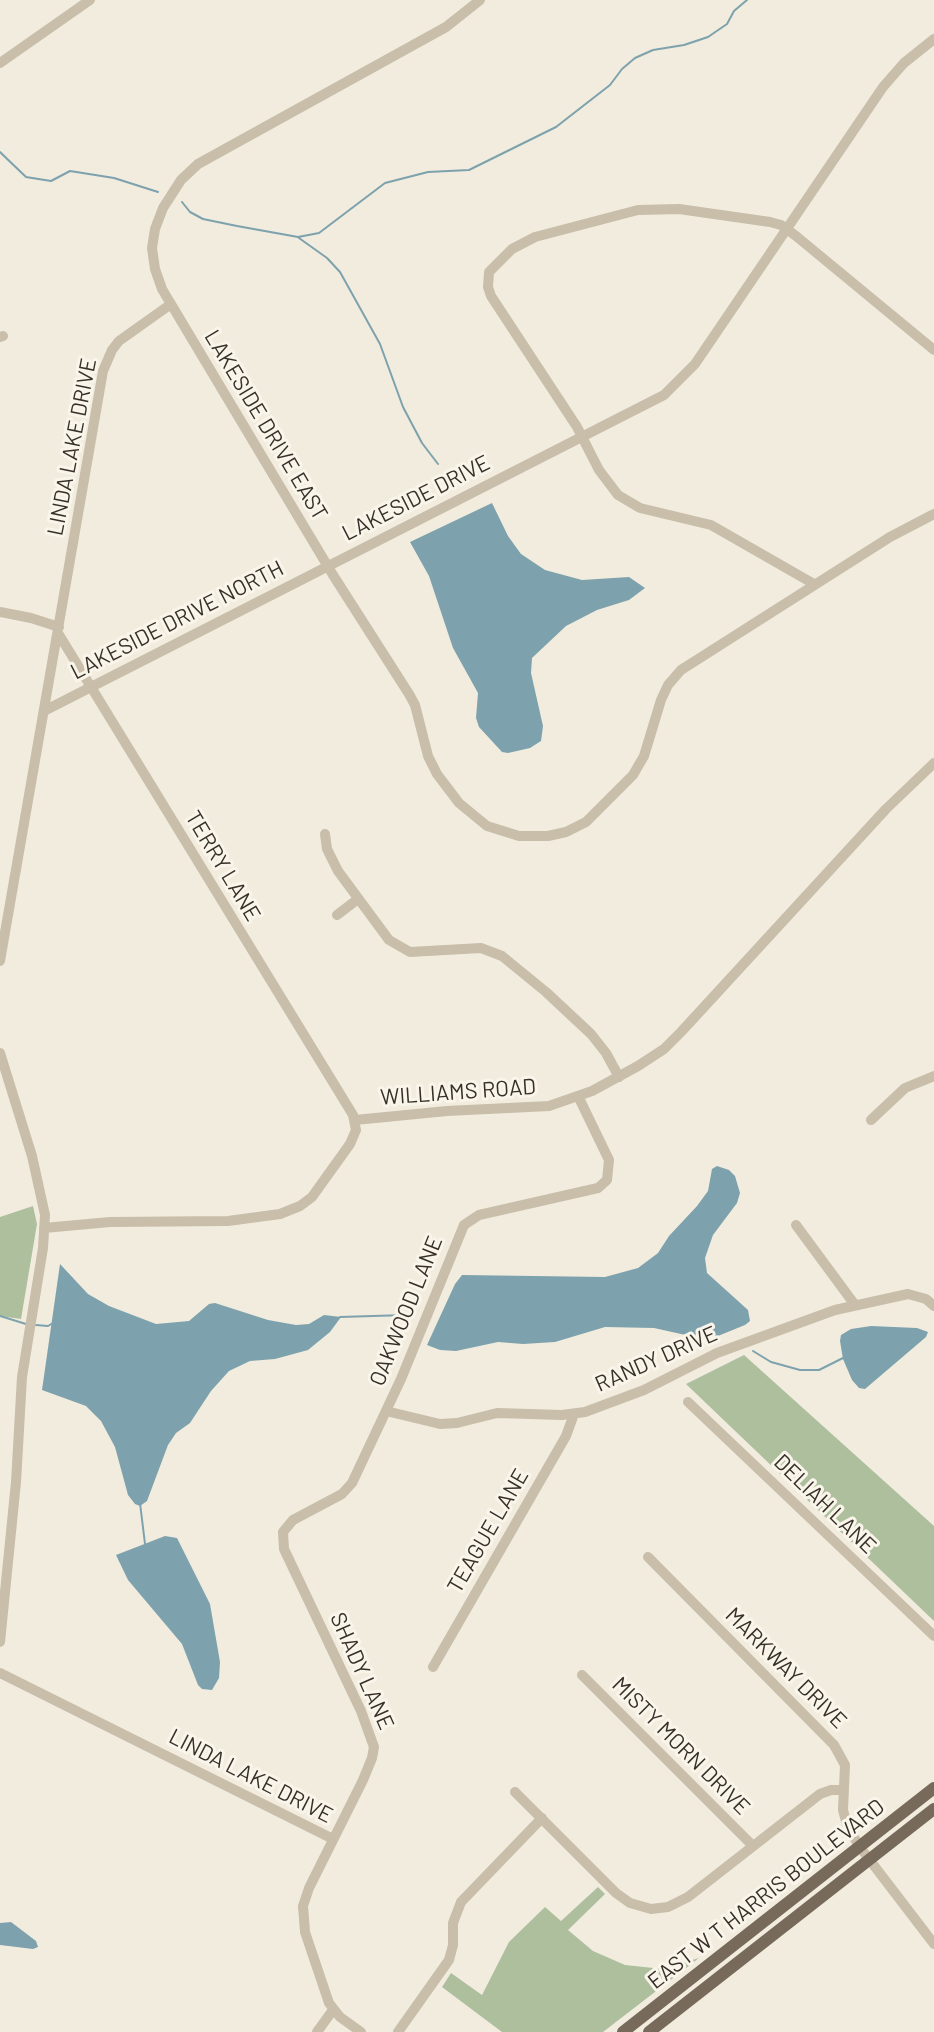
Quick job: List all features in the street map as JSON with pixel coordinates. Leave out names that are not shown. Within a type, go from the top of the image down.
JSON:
[{"type":"main road","name":"EAST W T HARRIS BOULEVARD","points":[[623,2032],[934,1788]]},
{"type":"main road","name":"EAST W T HARRIS BOULEVARD","points":[[649,2032],[934,1809]]},
{"type":"street","points":[[0,63],[90,0]]},
{"type":"street","points":[[171,304],[155,269],[153,237],[163,208],[192,169],[211,155],[446,27],[480,0]]},
{"type":"street","name":"LAKESIDE DRIVE","points":[[934,39],[904,63],[883,87],[695,364],[674,387],[650,403],[327,566],[409,694],[428,756],[448,790],[470,815],[487,826],[510,835],[533,837],[575,828],[597,813],[625,786],[641,763],[661,700],[676,675],[690,663],[890,537],[934,514]]},
{"type":"street","points":[[814,584],[711,525],[640,508],[625,501],[609,485],[582,437],[491,296],[487,279],[493,266],[512,249],[535,237],[638,210],[704,211],[770,222],[787,228],[934,350]]},
{"type":"street","name":"LAKESIDE DRIVE EAST","points":[[171,304],[327,566]]},
{"type":"street","name":"LINDA LAKE DRIVE","points":[[0,961],[106,361],[129,332],[171,304]]},
{"type":"street","name":"LAKESIDE DRIVE NORTH","points":[[44,711],[327,566]]},
{"type":"street","points":[[0,612],[31,618],[58,630]]},
{"type":"street","name":"TERRY LANE","points":[[58,630],[355,1120]]},
{"type":"street","name":"WILLIAMS ROAD","points":[[44,1228],[110,1222],[228,1221],[292,1210],[312,1197],[350,1144],[356,1130],[355,1120],[447,1111],[532,1108],[578,1096],[619,1077],[656,1055],[681,1032],[886,809],[934,763]]},
{"type":"street","points":[[325,834],[331,859],[389,940],[401,949],[419,953],[481,948],[502,956],[591,1034],[619,1077]]},
{"type":"street","points":[[337,915],[358,899]]},
{"type":"street","points":[[0,1053],[32,1156],[43,1201],[44,1228],[20,1397],[16,1482],[0,1642]]},
{"type":"street","points":[[871,1120],[905,1088],[934,1076]]},
{"type":"street","name":"OAKWOOD LANE","points":[[293,1520],[334,1500],[349,1487],[386,1411],[464,1225],[479,1215],[598,1188],[607,1180],[610,1170],[606,1152],[578,1096]]},
{"type":"street","points":[[796,1225],[855,1305]]},
{"type":"street","name":"RANDY DRIVE","points":[[386,1411],[440,1424],[497,1413],[574,1414],[621,1400],[755,1338],[855,1305],[908,1294],[926,1299],[934,1306]]},
{"type":"street","name":"DELIAH LANE","points":[[688,1402],[934,1636]]},
{"type":"street","name":"TEAGUE LANE","points":[[433,1667],[566,1436],[574,1414]]},
{"type":"street","name":"SHADY LANE","points":[[293,1520],[283,1532],[284,1549],[361,1711],[374,1747],[363,1780],[333,1839]]},
{"type":"street","name":"MARKWAY DRIVE","points":[[648,1557],[834,1745],[845,1765],[845,1820],[859,1846],[934,1944]]},
{"type":"street","name":"LINDA LAKE DRIVE","points":[[0,1673],[333,1839],[309,1888],[303,1906],[303,1919],[311,1956],[333,2010],[361,2032]]},
{"type":"street","name":"MISTY MORN DRIVE","points":[[582,1675],[753,1846]]},
{"type":"street","points":[[515,1792],[616,1893],[630,1903],[651,1909],[678,1903],[820,1794],[844,1790]]},
{"type":"street","points":[[398,2032],[449,1960],[453,1923],[461,1902],[542,1818]]},
{"type":"street","points":[[317,2032],[333,2010]]},
{"type":"green space","points":[[33,1206],[37,1224],[21,1319],[0,1316],[0,1217]]},
{"type":"green space","points":[[744,1355],[934,1526],[934,1621],[686,1384]]},
{"type":"green space","points":[[598,1887],[605,1894],[568,1930],[593,1951],[625,1965],[663,1969],[699,1958],[603,2032],[502,2032],[442,1987],[451,1973],[482,1995],[509,1942],[545,1907],[561,1921]]},
{"type":"water","points":[[492,503],[508,536],[521,554],[545,570],[582,580],[629,577],[645,588],[629,600],[597,610],[566,626],[532,658],[531,673],[543,726],[541,741],[530,748],[508,753],[502,752],[479,727],[476,718],[478,693],[453,648],[429,576],[410,542]]},
{"type":"water","points":[[717,1166],[735,1176],[740,1193],[737,1203],[713,1235],[705,1258],[707,1273],[748,1310],[750,1321],[745,1325],[708,1340],[654,1328],[605,1327],[555,1342],[498,1342],[456,1351],[427,1345],[462,1275],[605,1277],[638,1268],[658,1253],[697,1206],[708,1191],[712,1169]]},
{"type":"water","points":[[60,1264],[88,1294],[109,1306],[156,1324],[189,1321],[209,1304],[215,1303],[268,1320],[296,1325],[309,1324],[324,1315],[341,1317],[330,1332],[308,1350],[275,1359],[250,1361],[229,1371],[211,1391],[190,1423],[176,1433],[168,1445],[147,1501],[140,1506],[128,1495],[115,1447],[101,1421],[86,1406],[42,1390]]},
{"type":"water","points":[[871,1326],[917,1328],[928,1332],[865,1389],[859,1388],[852,1380],[843,1359],[840,1341],[841,1335],[851,1329]]},
{"type":"water","points":[[165,1536],[177,1538],[210,1604],[220,1662],[219,1678],[212,1690],[202,1689],[198,1685],[182,1644],[128,1580],[116,1555]]},
{"type":"water","points":[[11,1922],[36,1941],[38,1947],[0,1945],[0,1923]]},
{"type":"waterway","points":[[182,202],[190,212],[203,219],[298,237],[319,233],[385,183],[428,172],[469,170],[556,127],[610,85],[635,58],[653,50],[708,37],[727,24],[734,11],[747,0]]},
{"type":"waterway","points":[[0,152],[26,177],[51,181],[70,171],[114,178],[158,192]]},
{"type":"waterway","points":[[299,238],[327,258],[340,272],[380,344],[403,407],[422,443],[438,464]]},
{"type":"waterway","points":[[340,1317],[406,1315]]},
{"type":"waterway","points":[[0,1316],[26,1324]]},
{"type":"waterway","points":[[36,1325],[53,1323]]},
{"type":"waterway","points":[[753,1351],[771,1362],[800,1370],[819,1370],[843,1358]]},
{"type":"waterway","points":[[140,1503],[145,1544]]}]
